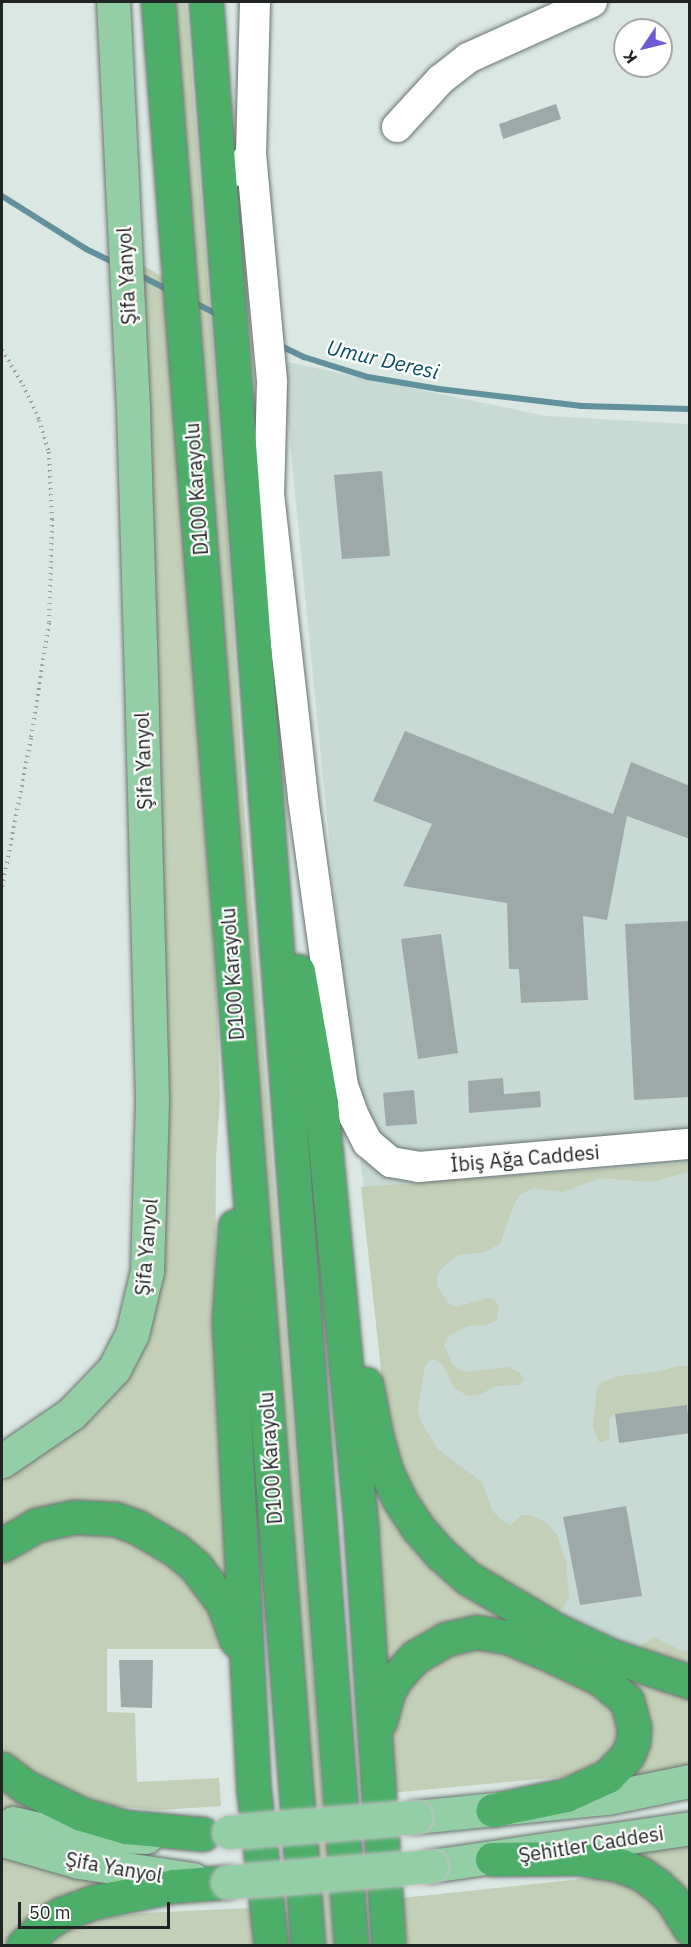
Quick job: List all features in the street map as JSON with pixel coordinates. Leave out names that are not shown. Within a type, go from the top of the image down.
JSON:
[{"type":"highway","name":"D100 Karayolu","points":[[158,2],[308,1946]]},
{"type":"highway","points":[[206,2],[231,367],[268,813],[351,1946]]},
{"type":"highway","points":[[268,813],[321,1103],[361,1528],[390,1946]]},
{"type":"highway","points":[[242,1102],[229,1322],[254,1792],[271,1946]]},
{"type":"highway","points":[[330,1215],[376,1436],[390,1481],[418,1528],[441,1554],[468,1578],[506,1603],[612,1656],[690,1682]]},
{"type":"highway","points":[[2,1545],[36,1525],[75,1517],[97,1516],[137,1527],[176,1550],[211,1585],[227,1612],[242,1658],[250,1715]]},
{"type":"highway","points":[[378,1774],[382,1711],[395,1679],[415,1657],[429,1647],[460,1634],[476,1632],[508,1637],[601,1679],[627,1701],[634,1728],[633,1742],[627,1756],[608,1776],[567,1795],[493,1810]]},
{"type":"highway","points":[[2,1769],[26,1787],[88,1817],[150,1830],[216,1833]]},
{"type":"highway","points":[[492,1858],[578,1858],[619,1866],[640,1873],[671,1898],[690,1929]]},
{"type":"highway","points":[[23,1946],[45,1924],[61,1914],[94,1902],[174,1886],[228,1882]]},
{"type":"main road","name":"Şifa Yanyol","points":[[2,1461],[71,1414],[114,1369],[132,1334],[147,1271],[152,1100],[134,419],[113,2]]},
{"type":"main road","points":[[2,1819],[47,1832],[130,1838],[493,1810],[618,1796],[690,1781]]},
{"type":"main road","name":"Şehitler Caddesi","points":[[431,1866],[690,1828]]},
{"type":"main road","name":"Şifa Yanyol","points":[[2,1840],[52,1856],[111,1868],[228,1882],[431,1866]]},
{"type":"street","points":[[221,195],[251,154],[255,2]]},
{"type":"street","points":[[397,127],[440,80],[468,58],[592,2]]},
{"type":"street","name":"İbiş Ağa Caddesi","points":[[251,154],[272,382],[269,494],[303,798],[343,1086],[368,1143],[391,1162],[419,1167],[690,1144]]},
{"type":"path","points":[[2,350],[27,394],[49,452],[52,519],[49,623],[31,738],[2,888]]},
{"type":"shaded area","points":[[282,361],[546,416],[689,424],[689,1667],[628,1647],[541,1606],[385,1406]]},
{"type":"green space","points":[[170,2],[186,2],[229,563],[244,802],[334,1945],[319,1945]]},
{"type":"green space","points":[[139,263],[168,280],[217,1006],[220,1098],[216,1158],[215,1312],[237,1605],[180,1534],[2,1530],[2,1478],[69,1437],[116,1392],[135,1367],[147,1341],[161,1284]]},
{"type":"green space","points":[[689,1163],[689,1172],[651,1182],[600,1178],[563,1192],[533,1188],[521,1194],[514,1204],[500,1244],[485,1252],[458,1255],[437,1275],[437,1286],[448,1303],[457,1307],[488,1298],[493,1299],[499,1305],[497,1320],[486,1325],[467,1326],[449,1336],[444,1345],[453,1365],[464,1372],[508,1367],[519,1372],[524,1379],[520,1385],[497,1386],[478,1395],[468,1396],[454,1388],[443,1365],[436,1359],[429,1361],[425,1366],[418,1409],[421,1422],[438,1449],[482,1482],[492,1510],[500,1519],[510,1525],[522,1515],[531,1515],[547,1523],[557,1535],[566,1561],[569,1596],[564,1607],[555,1613],[460,1554],[422,1508],[398,1461],[385,1406],[361,1187]]},
{"type":"green space","points":[[689,1366],[689,1406],[615,1414],[609,1419],[610,1438],[599,1442],[593,1427],[597,1389],[602,1382],[618,1376],[656,1372]]},
{"type":"green space","points":[[362,1431],[397,1518],[689,1697],[689,1765],[618,1784],[646,1728],[505,1625],[382,1685]]},
{"type":"green space","points":[[108,1528],[191,1575],[229,1649],[107,1649],[107,1712],[135,1713],[137,1782],[219,1778],[221,1806],[161,1810],[109,1806],[74,1797],[2,1756],[2,1559],[27,1541]]},
{"type":"green space","points":[[654,1637],[682,1651],[689,1650],[689,1667],[640,1651],[641,1645]]},
{"type":"green space","points":[[505,1648],[607,1698],[623,1734],[607,1759],[580,1773],[561,1777],[391,1793],[392,1729],[409,1679],[452,1649]]},
{"type":"green space","points":[[2,1781],[75,1820],[13,1816],[2,1810]]},
{"type":"green space","points":[[689,1840],[689,1908],[611,1853]]},
{"type":"green space","points":[[2,1852],[110,1880],[110,1888],[8,1945],[2,1945]]},
{"type":"green space","points":[[610,1876],[639,1886],[677,1930],[683,1945],[407,1945],[402,1898]]},
{"type":"green space","points":[[252,1908],[256,1945],[36,1946],[46,1938],[87,1921],[143,1913]]},
{"type":"building","points":[[556,104],[561,119],[503,139],[499,124]]},
{"type":"building","points":[[382,471],[390,556],[342,559],[334,475]]},
{"type":"building","points":[[405,731],[613,814],[631,762],[690,786],[690,839],[627,816],[607,920],[583,916],[588,1000],[521,1003],[519,969],[509,969],[507,903],[403,886],[432,824],[373,801]]},
{"type":"building","points":[[690,921],[690,1097],[634,1100],[625,924]]},
{"type":"building","points":[[441,934],[458,1053],[418,1059],[401,939]]},
{"type":"building","points":[[503,1078],[504,1094],[540,1091],[541,1107],[469,1113],[468,1081]]},
{"type":"building","points":[[414,1090],[417,1124],[386,1126],[383,1093]]},
{"type":"building","points":[[687,1405],[690,1433],[619,1443],[615,1414]]},
{"type":"building","points":[[626,1506],[642,1596],[580,1605],[563,1517]]},
{"type":"building","points":[[119,1660],[153,1660],[152,1708],[121,1707]]},
{"type":"waterway","name":"Umur Deresi","points":[[2,196],[86,249],[117,264]]},
{"type":"waterway","name":"Umur Deresi","points":[[137,274],[170,291]]},
{"type":"waterway","name":"Umur Deresi","points":[[193,302],[219,315]]},
{"type":"waterway","name":"Umur Deresi","points":[[279,345],[304,357],[368,377],[439,389],[582,406],[690,409]]}]
